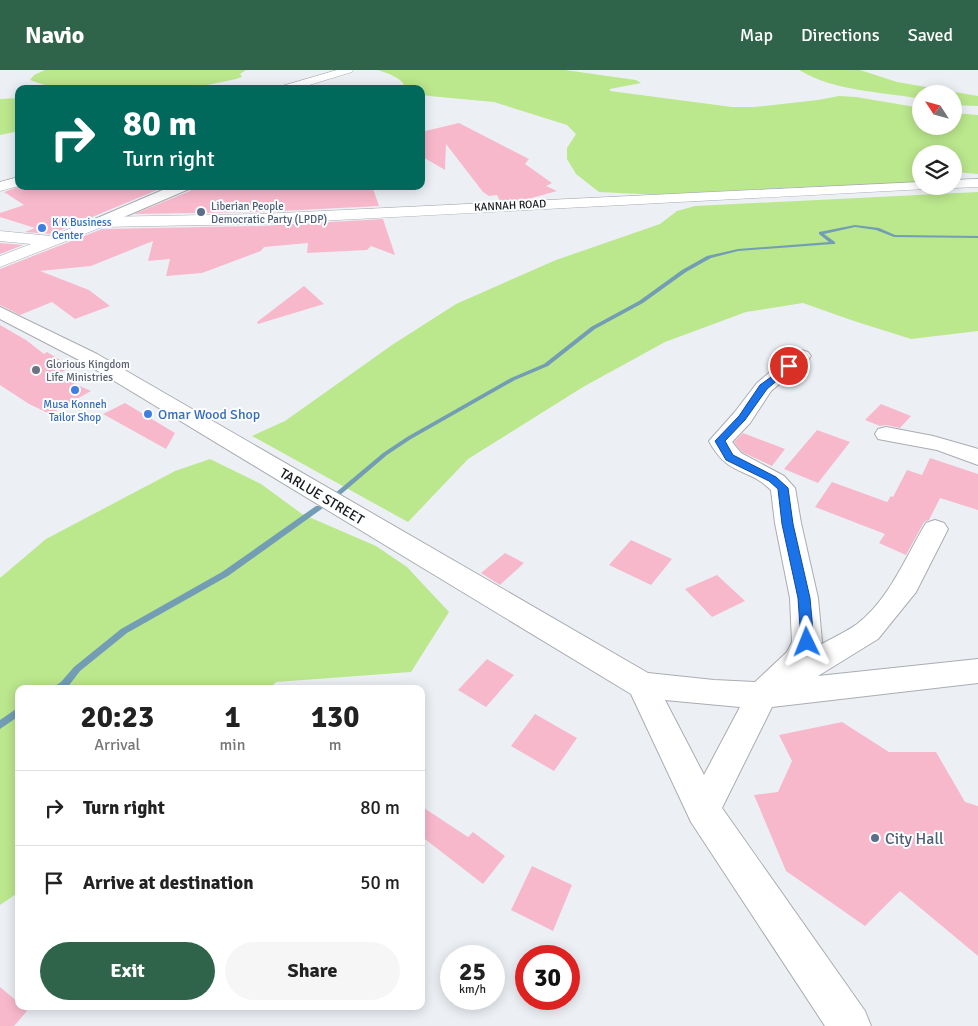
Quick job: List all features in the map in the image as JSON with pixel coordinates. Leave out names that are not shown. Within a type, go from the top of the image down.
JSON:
[{"type":"street","points":[[297,85],[348,70]]},
{"type":"street","points":[[0,187],[15,182]]},
{"type":"street","points":[[962,184],[978,183]]},
{"type":"street","name":"KANNAH ROAD","points":[[100,222],[261,219],[912,186]]},
{"type":"street","points":[[0,262],[175,190]]},
{"type":"street","points":[[0,236],[54,241]]},
{"type":"street","name":"TARLUE STREET","points":[[0,312],[90,358],[642,685]]},
{"type":"street","points":[[703,810],[734,753],[762,695],[798,660],[807,642],[804,598],[788,524],[783,488],[773,479],[730,458],[720,441],[742,418],[764,387],[801,356]]},
{"type":"street","points":[[886,434],[926,440],[978,458]]},
{"type":"street","points":[[762,695],[868,631],[906,585],[935,529]]},
{"type":"street","points":[[642,685],[714,693],[762,695],[978,671]]},
{"type":"street","points":[[642,685],[703,810],[850,1026]]},
{"type":"green space","points":[[45,70],[246,70],[240,74],[242,77],[207,85],[44,85],[30,80],[34,75]]},
{"type":"green space","points":[[378,70],[565,70],[636,80],[641,83],[610,89],[610,91],[732,107],[754,107],[839,96],[856,97],[912,106],[912,135],[962,135],[962,114],[978,115],[978,174],[962,173],[962,145],[912,145],[912,183],[661,195],[599,192],[576,174],[567,159],[567,148],[576,134],[567,125],[494,102],[425,95],[425,85],[404,85],[398,79]]},
{"type":"green space","points":[[799,70],[860,70],[897,82],[914,85],[912,85],[912,98],[843,87]]},
{"type":"green space","points":[[962,93],[978,96],[978,106],[962,105]]},
{"type":"green space","points":[[15,98],[15,132],[0,135],[0,99]]},
{"type":"green space","points":[[978,192],[978,331],[911,339],[803,303],[746,312],[665,342],[583,387],[468,459],[408,522],[252,436],[285,421],[392,345],[456,304],[556,260],[660,224],[677,211],[695,206],[917,195],[962,195],[962,193]]},
{"type":"green space","points":[[210,459],[261,484],[302,514],[376,546],[407,567],[449,612],[411,672],[276,682],[273,685],[15,685],[15,895],[0,905],[0,578],[46,539],[175,471]]},
{"type":"building","points":[[459,123],[529,159],[525,164],[552,183],[546,186],[557,191],[528,199],[500,201],[497,195],[489,196],[483,192],[446,144],[445,170],[425,158],[425,131]]},
{"type":"building","points":[[15,188],[15,190],[157,190],[51,234],[25,232],[35,228],[0,217],[0,213],[24,205],[4,192]]},
{"type":"building","points":[[373,190],[379,206],[261,212],[134,214],[190,191]]},
{"type":"building","points":[[383,219],[395,255],[371,246],[367,250],[307,253],[308,243],[264,247],[261,251],[202,273],[166,276],[170,259],[148,261],[153,241],[91,266],[40,271],[89,290],[110,306],[75,319],[52,302],[20,315],[0,305],[0,269],[102,229],[261,226]]},
{"type":"building","points":[[0,243],[23,245],[0,254]]},
{"type":"building","points":[[304,286],[324,304],[258,324],[257,322]]},
{"type":"building","points":[[0,325],[26,340],[44,354],[47,352],[72,367],[55,375],[91,391],[50,414],[29,404],[0,385]]},
{"type":"building","points":[[125,403],[175,433],[166,449],[103,414]]},
{"type":"building","points":[[881,404],[911,416],[900,428],[886,425],[880,426],[865,420]]},
{"type":"building","points":[[817,430],[850,442],[818,483],[784,469]]},
{"type":"building","points":[[743,433],[785,449],[772,466],[742,452],[734,442]]},
{"type":"building","points":[[930,458],[978,474],[978,510],[940,498],[929,520],[924,522],[906,555],[879,543],[885,534],[815,507],[832,482],[887,502],[891,496],[893,497],[907,470],[922,475]]},
{"type":"building","points":[[631,540],[672,559],[651,585],[609,565]]},
{"type":"building","points":[[505,553],[524,563],[500,585],[481,573]]},
{"type":"building","points":[[717,575],[745,601],[712,617],[685,589]]},
{"type":"building","points":[[487,659],[514,675],[486,707],[458,690]]},
{"type":"building","points":[[535,714],[577,738],[554,771],[511,746]]},
{"type":"building","name":"City Hall","points":[[842,722],[889,752],[936,752],[965,802],[978,806],[978,956],[900,891],[865,926],[786,871],[754,795],[778,792],[792,761],[779,735]]},
{"type":"building","points":[[425,809],[468,837],[473,832],[505,856],[483,884],[425,839]]},
{"type":"building","points":[[532,866],[572,885],[553,931],[511,910]]},
{"type":"building","points":[[0,987],[15,1000],[15,1010],[27,1011],[14,1026],[0,1026]]},
{"type":"waterway","points":[[337,494],[385,454],[409,438],[513,379],[546,365],[593,328],[641,302],[684,271],[709,257],[738,250],[833,243],[821,233],[855,226],[877,229],[894,236],[978,237]]},
{"type":"waterway","points":[[64,685],[77,669],[124,631],[225,574],[319,508]]},
{"type":"waterway","points":[[0,725],[15,714]]},
{"type":"place","name":"Liberian People Democratic Party (LPDP)","points":[[201,212]]},
{"type":"place","name":"K K Business Center","points":[[42,228]]},
{"type":"place","name":"Glorious Kingdom Life Ministries","points":[[36,370]]},
{"type":"place","name":"Musa Konneh Tailor Shop","points":[[75,390]]},
{"type":"place","name":"Omar Wood Shop","points":[[148,414]]},
{"type":"place","name":"City Hall","points":[[875,838]]},
{"type":"route","points":[[789,366],[764,387],[742,418],[720,441],[730,458],[773,479],[783,488],[788,524],[804,598],[807,642]]}]
